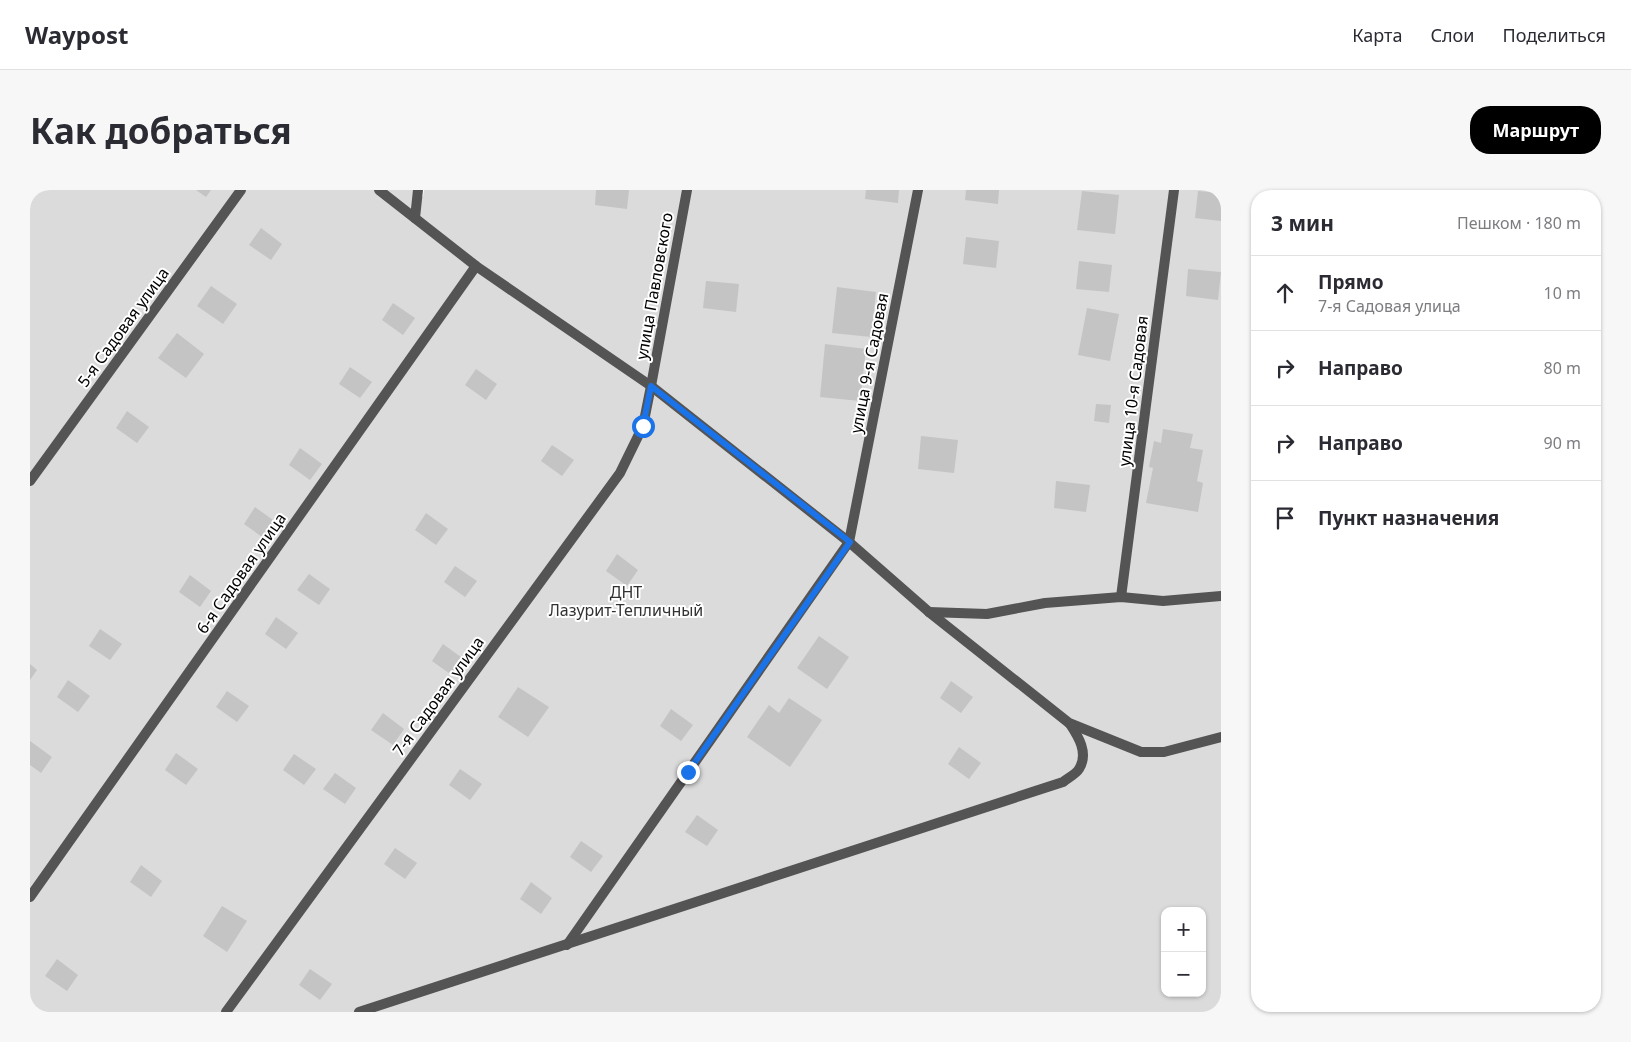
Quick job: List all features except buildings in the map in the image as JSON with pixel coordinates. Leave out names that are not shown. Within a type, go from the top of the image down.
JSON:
[{"type":"street","name":"5-я Садовая улица","points":[[30,481],[240,190]]},
{"type":"street","points":[[379,190],[476,266],[651,386],[850,542],[929,612],[1069,723],[1141,752],[1164,752],[1221,737]]},
{"type":"street","points":[[415,218],[418,190]]},
{"type":"street","name":"улица Павловского","points":[[651,386],[687,190]]},
{"type":"street","name":"улица 9-я Садовая","points":[[850,542],[918,190]]},
{"type":"street","name":"улица 10-я Садовая","points":[[1121,597],[1174,190]]},
{"type":"street","name":"6-я Садовая улица","points":[[30,897],[476,266]]},
{"type":"street","name":"7-я Садовая улица","points":[[226,1012],[620,473],[643,426],[651,386]]},
{"type":"street","points":[[567,945],[850,542]]},
{"type":"street","points":[[929,612],[987,614],[1045,603],[1121,597],[1163,601],[1221,596]]},
{"type":"street","points":[[359,1012],[1064,782],[1079,769],[1084,755],[1080,740],[1069,723]]},
{"type":"green space","name":"ДНТ Лазурит-Тепличный","points":[[30,190],[415,190],[423,197],[424,190],[1221,190],[1221,1012],[30,1012]]},
{"type":"route","points":[[643,426],[651,386],[850,542],[688,772]]}]
